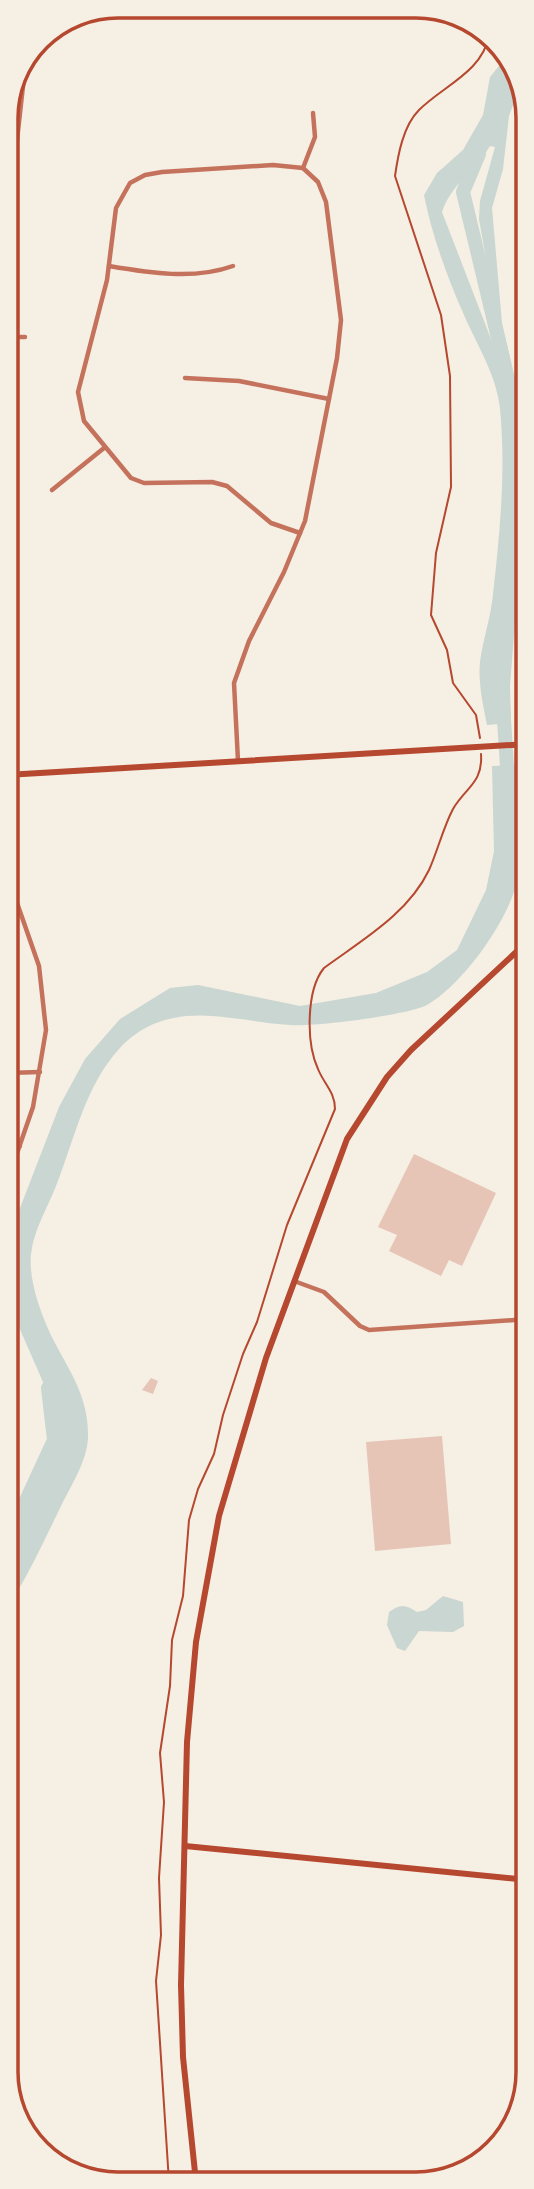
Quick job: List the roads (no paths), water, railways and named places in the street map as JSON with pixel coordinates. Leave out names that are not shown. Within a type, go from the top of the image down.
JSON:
[{"type":"main road","points":[[18,774],[516,745]]},
{"type":"main road","points":[[195,2172],[183,2057],[181,1986],[190,1696],[208,1569],[239,1442],[293,1280],[347,1139],[387,1077],[437,1025],[516,952]]},
{"type":"main road","points":[[185,1846],[516,1879]]},
{"type":"street","points":[[18,123],[21,94]]},
{"type":"street","points":[[303,168],[315,137],[313,113]]},
{"type":"street","points":[[238,761],[234,683],[249,641],[300,533],[329,399],[341,320],[326,202],[318,182],[303,168],[273,165],[145,175],[130,184],[116,208],[109,266],[78,392],[84,421],[131,478],[144,483],[212,482],[227,485],[271,523],[300,533]]},
{"type":"street","points":[[109,266],[164,274],[212,273],[233,266]]},
{"type":"street","points":[[18,337],[25,337]]},
{"type":"street","points":[[185,378],[239,381],[329,399]]},
{"type":"street","points":[[52,490],[104,448]]},
{"type":"street","points":[[18,906],[43,983],[46,1030],[40,1072],[18,1152]]},
{"type":"street","points":[[18,1073],[40,1072]]},
{"type":"street","points":[[293,1280],[324,1292],[360,1326],[369,1331],[516,1320]]},
{"type":"waterway","points":[[479,154],[463,192],[504,363]]},
{"type":"waterway","points":[[503,704],[508,782]]},
{"type":"waterway","points":[[18,1518],[54,1440],[48,1388]]}]
